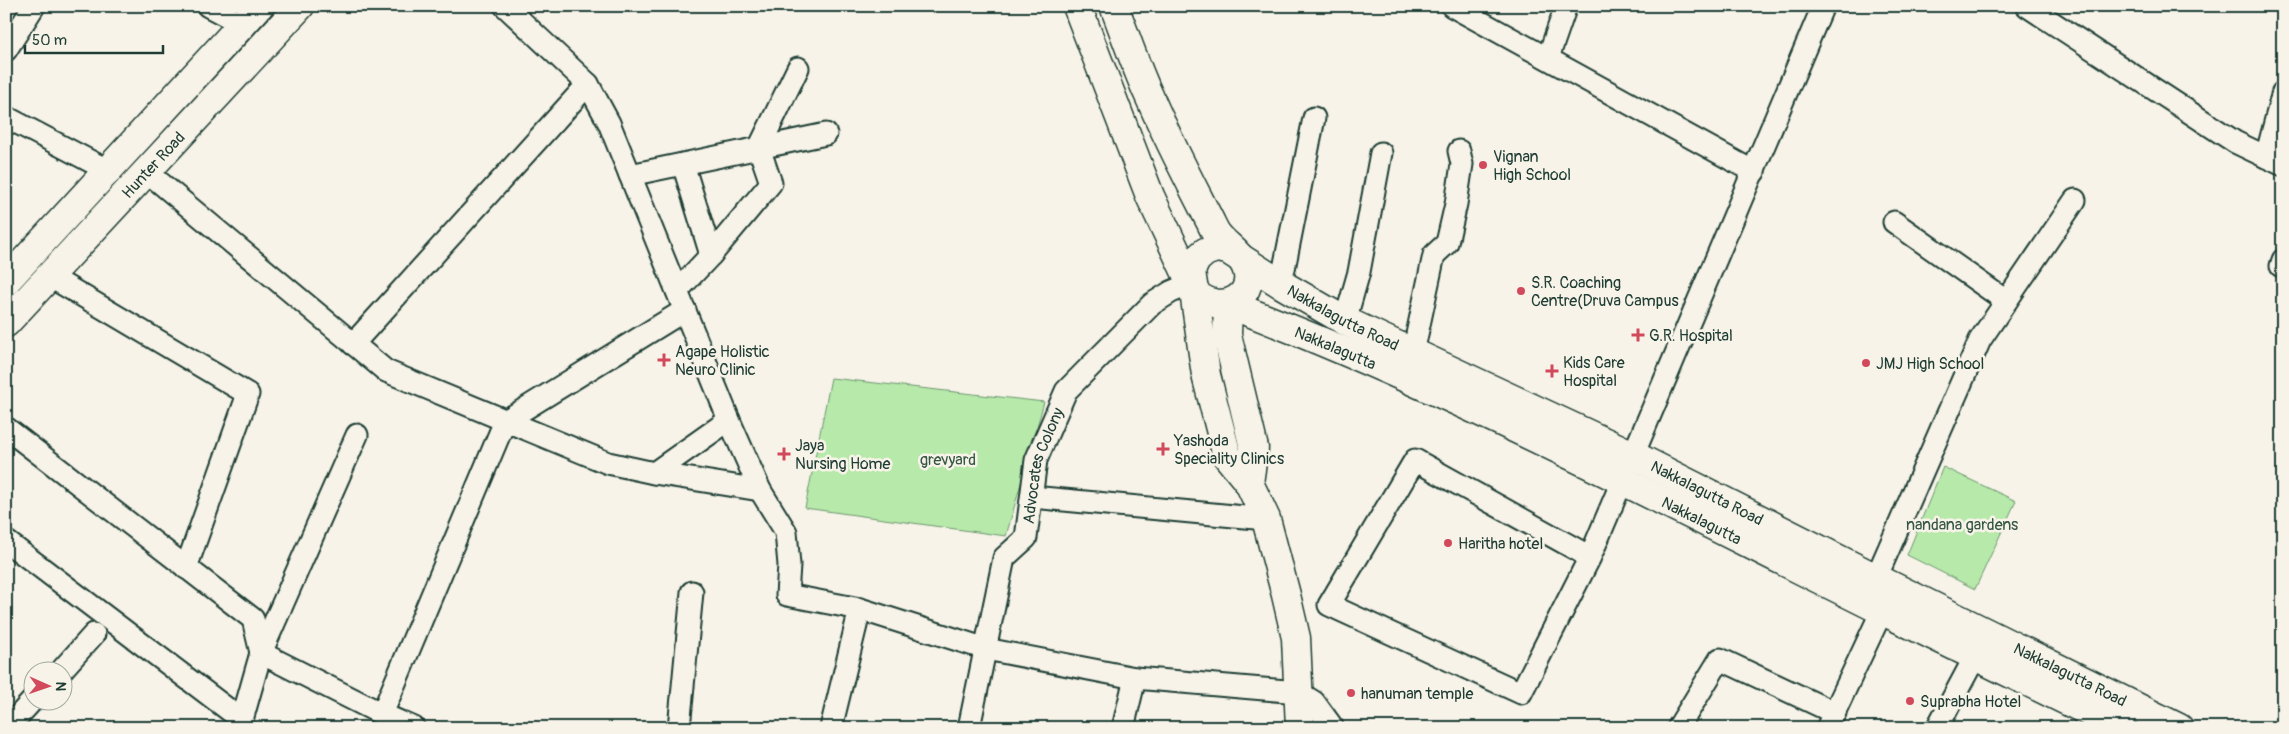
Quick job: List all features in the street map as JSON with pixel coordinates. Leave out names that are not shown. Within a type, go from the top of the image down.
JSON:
[{"type":"main road","name":"Hunter Road","points":[[6,323],[300,6]]},
{"type":"main road","points":[[1077,6],[1150,196],[1196,294],[1205,302],[1216,305],[1228,304],[1238,298],[1245,288],[1248,277],[1245,265],[1238,255],[1217,234],[1177,157],[1149,97],[1114,6]]},
{"type":"main road","name":"Hunter Road","points":[[6,281],[250,15]]},
{"type":"main road","points":[[1238,255],[1228,250],[1216,248],[1205,252],[1196,260],[1192,283],[1206,375],[1227,456],[1249,483],[1266,519],[1296,638],[1300,728]]},
{"type":"main road","name":"Nakkalagutta Road","points":[[1238,255],[1281,284],[1345,321],[1414,354],[1628,467]]},
{"type":"main road","points":[[1228,304],[1227,335],[1254,448],[1249,483]]},
{"type":"main road","name":"Nakkalagutta","points":[[1228,304],[1353,353],[1443,394],[1628,467],[1884,592],[1976,655],[2122,728]]},
{"type":"main road","name":"Nakkalagutta Road","points":[[1884,592],[2166,725]]},
{"type":"street","points":[[6,50],[34,6]]},
{"type":"street","points":[[208,6],[250,15]]},
{"type":"street","points":[[506,6],[588,84],[609,123],[760,490],[786,532],[789,565],[787,594],[860,609],[986,649],[1135,678],[1298,692],[1314,702],[1333,728]]},
{"type":"street","points":[[1452,6],[1754,172]]},
{"type":"street","points":[[1548,58],[1566,6]]},
{"type":"street","points":[[1590,558],[1415,460],[1329,605],[1521,693],[1590,558],[1823,6]]},
{"type":"street","points":[[2027,6],[2235,142],[2274,161],[2283,92]]},
{"type":"street","points":[[382,714],[505,420],[681,300],[711,255],[771,183],[759,148],[798,68]]},
{"type":"street","points":[[353,344],[588,84]]},
{"type":"street","points":[[6,117],[107,170]]},
{"type":"street","points":[[1281,284],[1314,118]]},
{"type":"street","points":[[630,175],[826,134]]},
{"type":"street","points":[[1414,354],[1434,255],[1447,243],[1456,204],[1462,164],[1459,151]]},
{"type":"street","points":[[1345,321],[1359,272],[1381,153]]},
{"type":"street","points":[[683,164],[711,255]]},
{"type":"street","points":[[146,171],[386,371],[608,463],[654,473],[760,490]]},
{"type":"street","points":[[1678,728],[1720,659],[1831,720],[1884,592],[1980,340],[2075,200]]},
{"type":"street","points":[[1894,222],[2006,301]]},
{"type":"street","points":[[49,276],[248,394],[186,568]]},
{"type":"street","name":"Advocates Colony","points":[[969,728],[1004,558],[1026,538],[1036,460],[1066,391],[1152,304],[1171,292],[1192,283]]},
{"type":"street","points":[[654,473],[730,420]]},
{"type":"street","points":[[6,428],[253,619],[261,653]]},
{"type":"street","points":[[7,543],[242,724],[261,653],[357,435]]},
{"type":"street","points":[[1032,497],[1266,519]]},
{"type":"street","points":[[679,728],[692,592]]},
{"type":"street","points":[[831,728],[860,609]]},
{"type":"street","points":[[69,662],[94,634]]},
{"type":"street","points":[[261,653],[382,714],[414,728]]},
{"type":"street","points":[[1937,728],[1976,655]]},
{"type":"street","points":[[1123,728],[1135,678]]},
{"type":"street","points":[[10,727],[23,712]]},
{"type":"green space","name":"grevyard","points":[[831,378],[1044,402],[1006,536],[805,508]]},
{"type":"green space","name":"nandana gardens","points":[[1943,467],[2016,501],[1975,589],[1907,555]]},
{"type":"place","name":"Vignan High School","points":[[1483,165]]},
{"type":"place","name":"S.R. Coaching Centre(Druva Campus","points":[[1521,291]]},
{"type":"place","name":"G.R. Hospital","points":[[1638,335]]},
{"type":"place","name":"Agape Holistic Neuro Clinic","points":[[664,360]]},
{"type":"place","name":"JMJ High School","points":[[1866,363]]},
{"type":"place","name":"Kids Care Hospital","points":[[1552,371]]},
{"type":"place","name":"Yashoda Speciality Clinics","points":[[1163,449]]},
{"type":"place","name":"Jaya Nursing Home","points":[[784,454]]},
{"type":"place","name":"Haritha hotel","points":[[1448,543]]},
{"type":"place","name":"hanuman temple","points":[[1351,693]]},
{"type":"place","name":"Suprabha Hotel","points":[[1910,701]]}]
